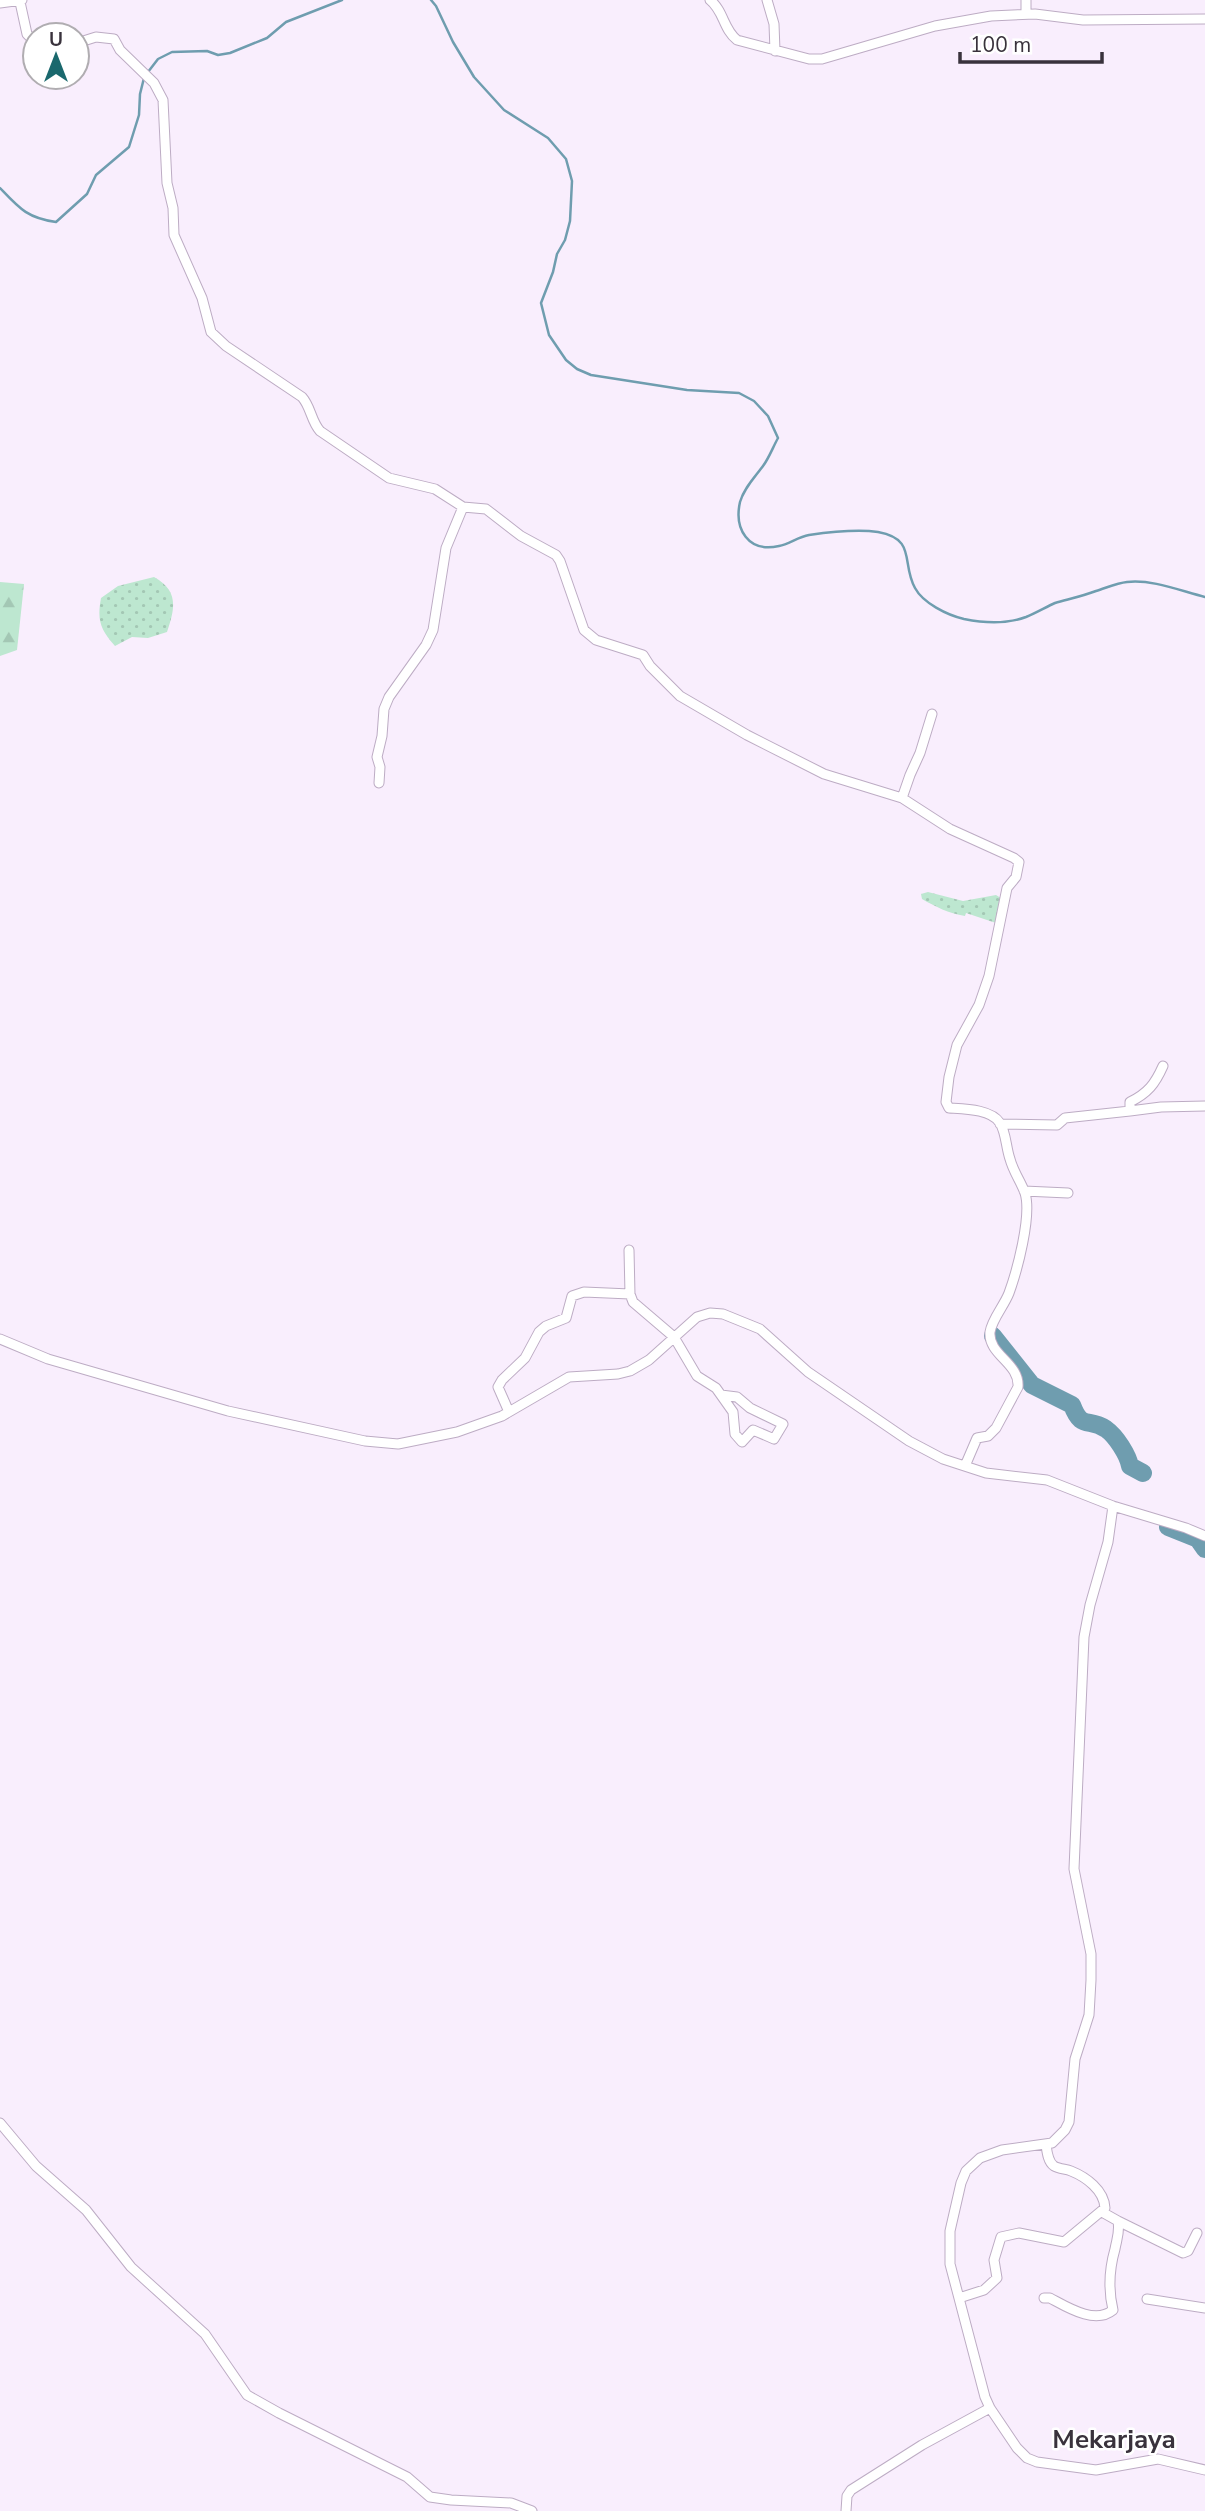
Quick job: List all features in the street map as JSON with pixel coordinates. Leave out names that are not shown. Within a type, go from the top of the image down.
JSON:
[{"type":"street","points":[[710,0],[722,15],[729,34],[737,40],[809,59],[822,59],[934,26],[991,16],[1026,13],[1083,20],[1205,19]]},
{"type":"street","points":[[767,0],[774,24],[775,51]]},
{"type":"street","points":[[1026,0],[1026,13]]},
{"type":"street","points":[[0,3],[21,1],[25,21]]},
{"type":"street","points":[[91,40],[103,37],[114,39],[120,50],[154,83],[163,100],[167,183],[173,208],[174,235],[202,298],[214,336],[302,397],[308,404],[315,425],[343,448],[389,478],[435,489],[463,507],[486,509],[521,536],[556,555],[583,630],[596,640],[643,655],[666,684],[692,704],[824,774],[902,798],[950,830],[1014,858],[1020,864],[1017,877],[1007,888],[985,986],[953,1055],[946,1102],[949,1108],[993,1116],[1000,1124],[1012,1166],[1024,1191],[1027,1209],[1026,1228],[1016,1270],[1008,1295],[990,1330],[991,1345],[1012,1366],[1019,1382],[1018,1387],[996,1428],[988,1436],[977,1438],[965,1466]]},
{"type":"street","points":[[379,783],[380,767],[377,757],[384,709],[433,630],[446,548],[463,507]]},
{"type":"street","points":[[902,798],[932,714]]},
{"type":"street","points":[[1130,1111],[1130,1102],[1145,1095],[1155,1084],[1163,1066]]},
{"type":"street","points":[[1000,1124],[1058,1125],[1065,1118],[1205,1106]]},
{"type":"street","points":[[1024,1191],[1068,1193]]},
{"type":"street","points":[[629,1250],[630,1294],[634,1302],[674,1337],[697,1376],[715,1387],[733,1412],[736,1436],[742,1442],[752,1430],[774,1439],[783,1424],[750,1408],[737,1397],[721,1395]]},
{"type":"street","points":[[509,1412],[498,1387],[525,1358],[539,1332],[545,1326],[566,1318],[572,1296],[584,1292],[630,1294]]},
{"type":"street","points":[[0,1339],[48,1359],[228,1411],[365,1441],[398,1444],[457,1432],[509,1412],[569,1377],[630,1371],[649,1360],[703,1315],[723,1314],[739,1318],[760,1329],[808,1372],[909,1441],[943,1459],[986,1473],[1047,1480],[1114,1506],[1205,1536]]},
{"type":"street","points":[[1114,1506],[1108,1542],[1086,1624],[1082,1672],[1074,1869],[1091,1954],[1089,2015],[1075,2059],[1069,2122],[1057,2140],[1045,2145],[990,2154],[980,2158],[966,2171],[950,2231],[951,2275],[990,2408],[1027,2458],[1037,2462],[1096,2470],[1158,2459],[1205,2470]]},
{"type":"street","points":[[0,2123],[36,2166],[86,2210],[131,2267],[205,2334],[247,2395],[407,2477],[433,2498],[511,2503],[532,2511]]},
{"type":"street","points":[[959,2298],[984,2290],[997,2278],[994,2260],[1001,2237],[1018,2233],[1064,2242],[1102,2212],[1105,2204],[1103,2196],[1089,2181],[1073,2172],[1053,2166],[1045,2145]]},
{"type":"street","points":[[1102,2212],[1183,2253],[1188,2251],[1197,2234]]},
{"type":"street","points":[[1044,2298],[1050,2298],[1089,2315],[1110,2313],[1113,2310],[1109,2292],[1110,2271],[1120,2230],[1118,2221]]},
{"type":"street","points":[[1147,2299],[1205,2308]]},
{"type":"street","points":[[846,2511],[847,2496],[851,2490],[922,2445],[990,2408]]},
{"type":"green space","points":[[154,577],[168,588],[173,601],[167,632],[148,638],[132,637],[115,646],[101,624],[101,598],[118,586]]},
{"type":"green space","points":[[0,582],[24,584],[17,650],[0,656]]},
{"type":"green space","points":[[928,892],[963,901],[996,895],[1004,900],[996,923],[937,907],[922,899],[921,894]]},
{"type":"waterway","points":[[148,72],[158,59],[172,52],[207,51],[218,55],[230,53],[267,38],[286,22],[342,0]]},
{"type":"waterway","points":[[431,0],[474,77],[504,110],[548,138],[566,159],[572,181],[570,221],[541,303],[549,335],[566,360],[591,375],[687,390],[739,393],[754,401],[768,416],[778,438],[740,502],[739,521],[751,542],[759,546],[779,546],[809,535],[844,531],[870,531],[890,535],[903,546],[911,579],[924,599],[950,615],[979,621],[1003,622],[1019,619],[1055,603],[1127,582],[1156,584],[1205,597]]},
{"type":"waterway","points":[[0,188],[24,211],[56,222],[87,194],[96,175],[129,147],[139,115],[144,78]]},
{"type":"waterway","points":[[993,1336],[1032,1385],[1072,1405],[1082,1421],[1106,1429],[1121,1446],[1130,1466],[1143,1473]]},
{"type":"waterway","points":[[1168,1527],[1198,1539],[1205,1549]]},
{"type":"district","name":"Mekarjaya","points":[[1114,2439]]}]
